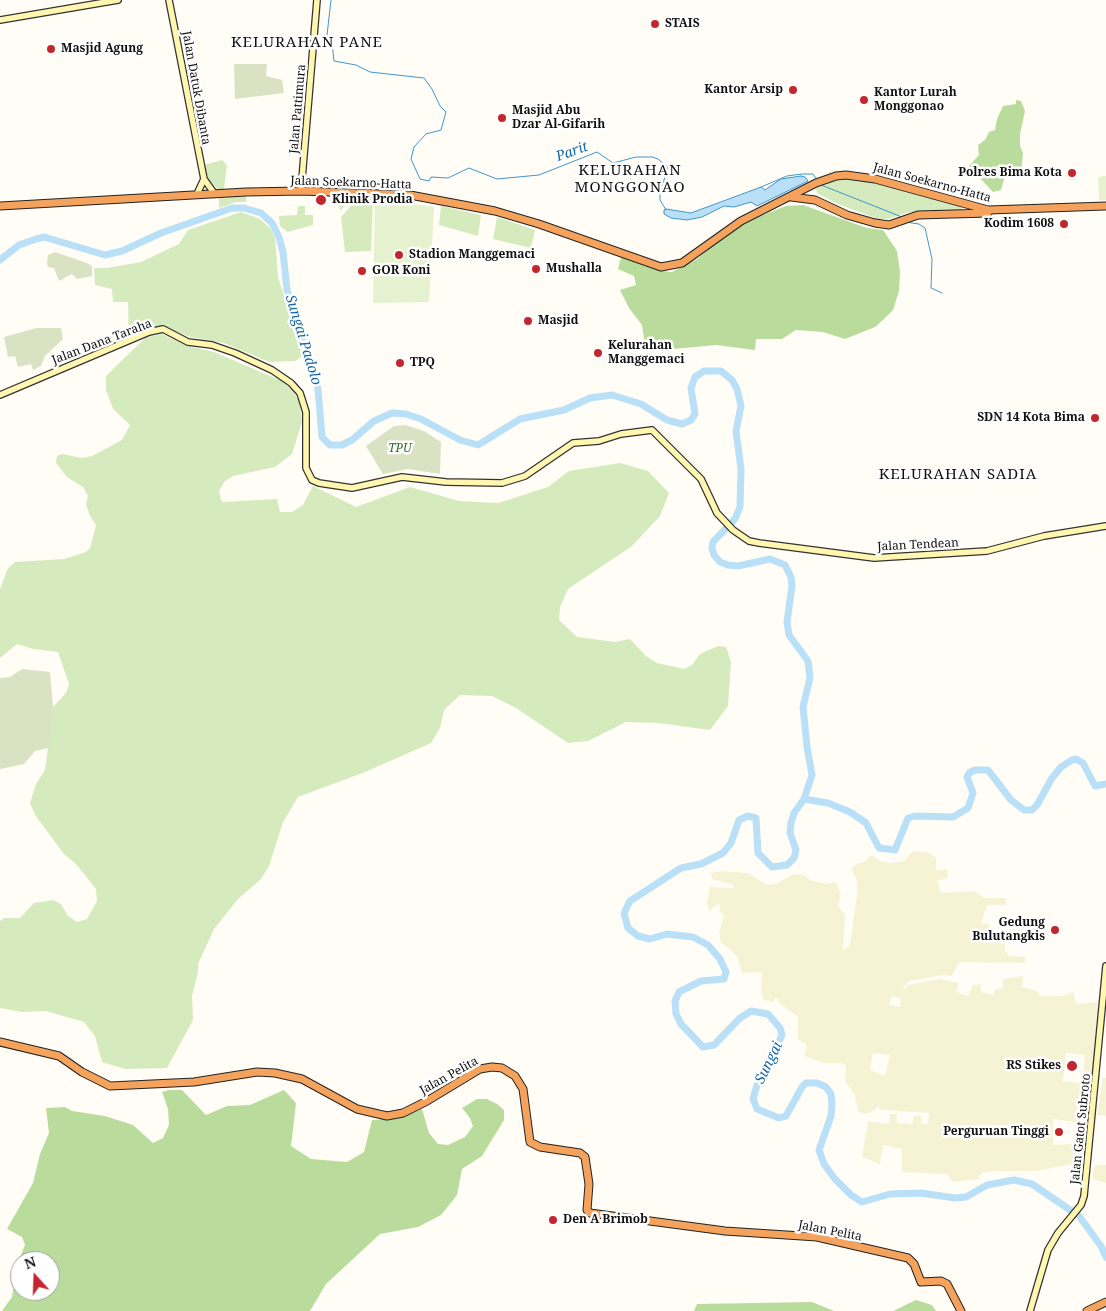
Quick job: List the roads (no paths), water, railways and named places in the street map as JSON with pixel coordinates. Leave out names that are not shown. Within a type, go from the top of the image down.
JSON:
[{"type":"highway","name":"Jalan Soekarno-Hatta","points":[[0,206],[214,193],[301,191],[410,195],[495,211],[546,226],[662,268],[682,263],[741,221],[817,183],[846,174],[875,179],[988,210],[1055,208]]},
{"type":"highway","points":[[815,200],[817,183]]},
{"type":"highway","name":"Jalan Soekarno-Hatta","points":[[790,197],[815,200],[847,215],[875,224],[889,225],[918,215],[1106,207]]},
{"type":"highway","name":"Jalan Pelita","points":[[0,1042],[59,1056],[82,1072],[110,1086],[194,1082],[241,1073],[276,1073],[302,1079],[357,1109],[387,1116],[403,1113],[428,1101],[480,1069],[502,1068],[515,1076],[523,1089],[530,1142],[540,1147],[572,1151],[584,1156],[589,1184],[587,1210],[590,1213],[725,1231],[817,1237],[908,1258],[914,1264],[921,1282],[941,1281],[947,1284],[961,1311]]},
{"type":"highway","points":[[1087,1311],[1106,1302]]},
{"type":"street","points":[[0,20],[118,0]]},
{"type":"street","name":"Jalan Datuk Dibanta","points":[[169,0],[204,179],[214,193]]},
{"type":"street","name":"Jalan Pattimura","points":[[301,191],[317,0]]},
{"type":"street","points":[[197,194],[204,179]]},
{"type":"street","name":"Jalan Dana Taraha","points":[[0,395],[149,332],[163,329],[188,342],[212,345],[235,353],[272,370],[291,383],[300,393],[306,412],[306,468],[312,480],[319,483],[360,488],[402,477],[446,482],[502,483],[524,476],[573,442],[599,441],[633,432],[652,430],[706,485],[713,504],[721,517]]},
{"type":"street","name":"Jalan Tendean","points":[[721,517],[733,530],[750,541],[874,558],[987,551],[1044,536],[1106,526]]},
{"type":"street","name":"Jalan Gatot Subroto","points":[[1080,1208],[1086,1183],[1106,966]]},
{"type":"street","name":"Jalan Gatot Subroto","points":[[1032,1311],[1052,1241],[1080,1208],[1088,1189],[1106,996]]},
{"type":"water","points":[[805,177],[808,181],[757,206],[751,202],[734,207],[724,206],[702,217],[687,220],[671,218],[664,214],[666,209],[691,213],[761,187],[765,190],[781,179]]},
{"type":"waterway","name":"Parit","points":[[331,0],[327,35],[332,42],[334,61],[356,65],[370,72],[424,78],[440,106],[446,112],[441,130],[426,134],[414,147],[411,159],[420,179],[429,181],[431,177],[448,178],[469,168],[497,179],[539,175],[597,152],[613,163],[636,157],[652,157],[668,167],[660,193],[660,200],[666,210]]},
{"type":"waterway","name":"Parit","points":[[761,187],[787,176],[802,174],[813,174],[817,180]]},
{"type":"waterway","name":"Parit","points":[[821,185],[902,217]]},
{"type":"waterway","name":"Sungai Padolo","points":[[0,260],[19,245],[44,237],[105,255],[122,251],[161,233],[232,208],[244,208],[261,213],[272,223],[279,237],[283,252],[287,290],[318,389],[322,437],[330,445],[342,445],[352,440],[374,421],[392,413],[406,414],[421,419],[460,440],[478,445],[520,419],[564,410],[590,398],[612,395],[641,404],[667,420],[682,424],[691,420],[695,414],[691,388],[695,377],[704,371],[721,371],[732,380],[737,389],[741,406],[736,431],[741,469],[740,507],[735,519],[713,542],[712,548],[714,555],[720,562],[728,565],[738,566],[770,559],[785,565],[791,577],[792,586],[787,622],[789,635],[808,661],[810,678],[803,707],[812,775],[804,799],[828,803],[850,812],[866,823],[879,848],[895,850],[908,818],[915,816],[953,817],[968,808],[973,793],[967,777],[969,773],[975,770],[988,770],[1011,800],[1024,810],[1032,810],[1037,805],[1052,778],[1061,767],[1072,760],[1076,759],[1083,763],[1095,786],[1106,784]]},
{"type":"waterway","name":"Parit","points":[[905,222],[919,224],[925,228],[932,259],[931,288],[942,293]]},
{"type":"waterway","name":"Sungai","points":[[804,799],[794,813],[791,823],[790,833],[796,850],[794,858],[787,865],[772,867],[758,853],[756,818],[748,816],[739,820],[731,843],[723,853],[701,864],[681,868],[630,901],[624,913],[628,928],[638,936],[650,939],[667,934],[693,937],[708,945],[720,959],[726,972],[724,979],[701,981],[679,992],[675,1001],[676,1014],[681,1024],[703,1047],[714,1045],[740,1018],[751,1011],[768,1014],[780,1028],[782,1035],[765,1073],[757,1085],[753,1099],[757,1109],[779,1118],[786,1116],[806,1083],[817,1083],[826,1087],[831,1094],[831,1116],[819,1150],[824,1164],[835,1179],[851,1195],[862,1202],[890,1194],[921,1193],[955,1198],[966,1197],[987,1185],[1014,1180],[1032,1184],[1079,1216],[1101,1246],[1106,1257]]},
{"type":"place","name":"STAIS","points":[[655,24]]},
{"type":"place","name":"Masjid Agung","points":[[51,49]]},
{"type":"place","name":"Kantor Arsip","points":[[793,90]]},
{"type":"place","name":"Kantor Lurah Monggonao","points":[[864,100]]},
{"type":"place","name":"Masjid Abu Dzar Al-Gifarih","points":[[502,118]]},
{"type":"place","name":"Polres Bima Kota","points":[[1072,173]]},
{"type":"place","name":"Klinik Prodia","points":[[321,200]]},
{"type":"place","name":"Kodim 1608","points":[[1064,224]]},
{"type":"place","name":"Stadion Manggemaci","points":[[399,255]]},
{"type":"place","name":"Mushalla","points":[[536,269]]},
{"type":"place","name":"GOR Koni","points":[[362,271]]},
{"type":"place","name":"Masjid","points":[[528,321]]},
{"type":"place","name":"Kelurahan Manggemaci","points":[[598,353]]},
{"type":"place","name":"TPQ","points":[[400,363]]},
{"type":"place","name":"SDN 14 Kota Bima","points":[[1095,418]]},
{"type":"place","name":"Gedung Bulutangkis","points":[[1055,930]]},
{"type":"place","name":"RS Stikes","points":[[1072,1066]]},
{"type":"place","name":"Perguruan Tinggi","points":[[1059,1132]]},
{"type":"place","name":"Den A Brimob","points":[[553,1220]]},
{"type":"district","name":"KELURAHAN PANE","points":[[307,43]]},
{"type":"district","name":"KELURAHAN MONGGONAO","points":[[630,180]]},
{"type":"district","name":"KELURAHAN SADIA","points":[[958,475]]},
{"type":"park label","name":"TPU","points":[[400,449]]}]
